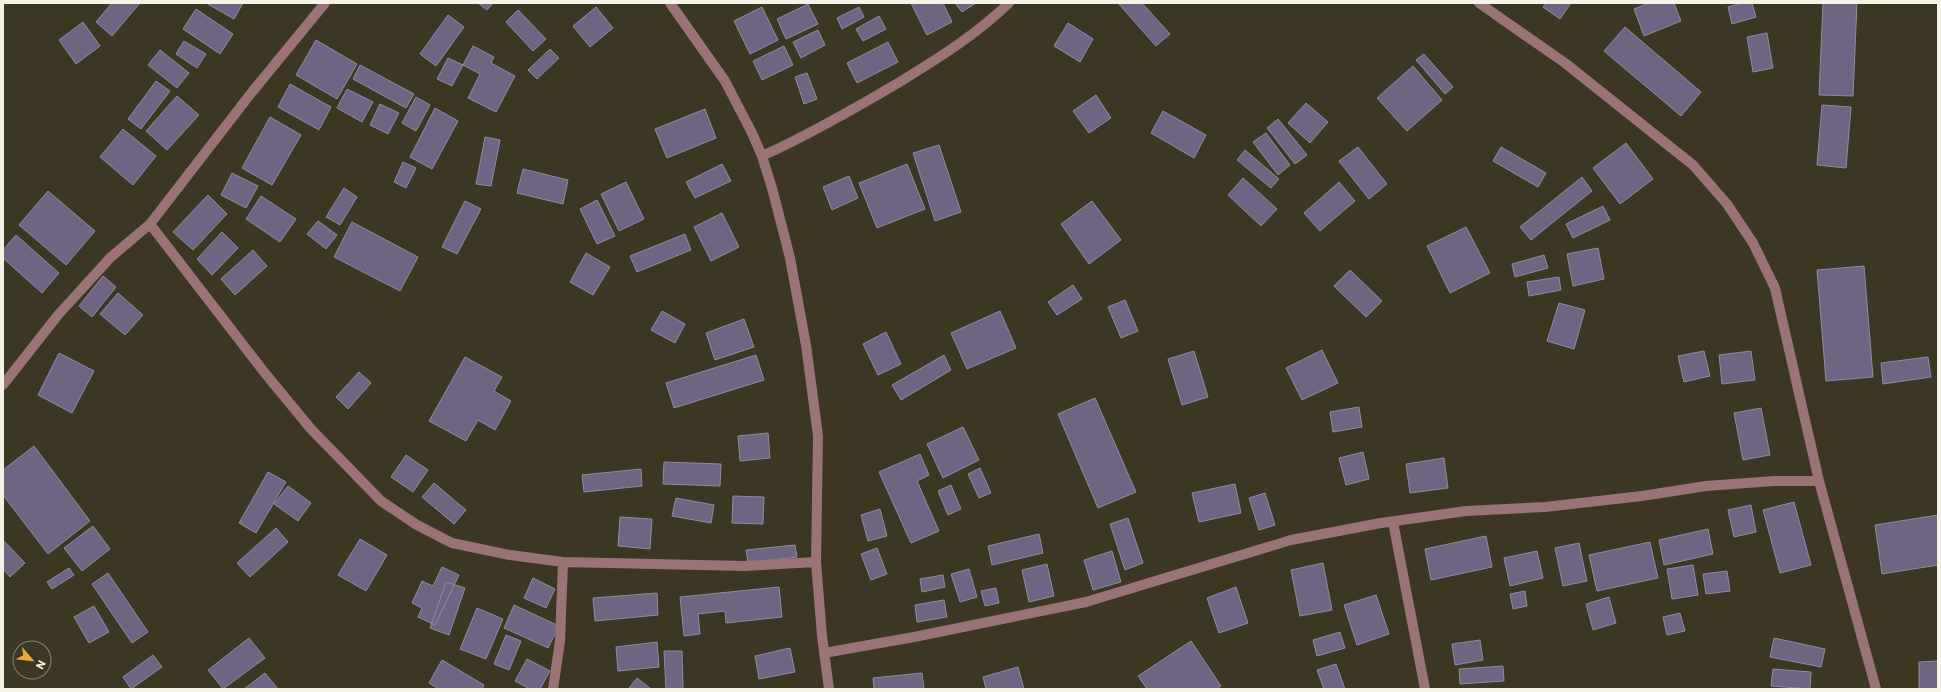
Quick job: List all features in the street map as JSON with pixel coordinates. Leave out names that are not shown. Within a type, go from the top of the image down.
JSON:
[{"type":"street","points":[[3,385],[58,315],[79,292],[111,257],[150,224],[252,92],[325,3]]},
{"type":"street","points":[[670,3],[724,81],[762,156],[790,258],[806,345],[818,436],[816,562],[824,653],[829,689]]},
{"type":"street","points":[[762,156],[807,135],[923,68],[955,47],[996,15],[1008,3]]},
{"type":"street","points":[[1479,3],[1565,63],[1693,165],[1728,204],[1753,243],[1775,288],[1818,481],[1876,689]]},
{"type":"street","points":[[150,224],[264,372],[311,428],[381,501],[417,525],[452,543],[510,555],[563,562],[744,566],[816,562]]},
{"type":"street","points":[[824,653],[914,637],[1086,602],[1291,540],[1393,522],[1466,511],[1545,507],[1642,496],[1706,486],[1774,481],[1818,481]]},
{"type":"street","points":[[1393,522],[1425,689]]},
{"type":"street","points":[[553,689],[556,677],[560,641],[563,562]]},
{"type":"building","points":[[112,3],[140,3],[112,36],[96,22]]},
{"type":"building","points":[[206,3],[243,3],[234,19]]},
{"type":"building","points":[[478,3],[493,3],[487,10]]},
{"type":"building","points":[[911,3],[943,3],[952,22],[927,35]]},
{"type":"building","points":[[955,3],[976,3],[962,12]]},
{"type":"building","points":[[1118,3],[1142,3],[1170,34],[1156,46]]},
{"type":"building","points":[[1546,3],[1571,3],[1560,19],[1543,7]]},
{"type":"building","points":[[1649,3],[1674,3],[1681,21],[1644,36],[1634,9]]},
{"type":"building","points":[[1742,3],[1752,3],[1756,17],[1732,24],[1728,7]]},
{"type":"building","points":[[1823,3],[1857,3],[1853,96],[1819,95]]},
{"type":"building","points":[[808,4],[818,24],[786,39],[777,19]]},
{"type":"building","points":[[596,7],[613,28],[590,47],[573,26]]},
{"type":"building","points":[[762,7],[778,40],[750,54],[734,21]]},
{"type":"building","points":[[859,7],[864,17],[842,29],[837,18]]},
{"type":"building","points":[[196,9],[233,34],[220,54],[183,29]]},
{"type":"building","points":[[518,10],[546,39],[533,51],[506,22]]},
{"type":"building","points":[[448,15],[464,27],[436,66],[420,54]]},
{"type":"building","points":[[879,16],[886,29],[863,41],[856,29]]},
{"type":"building","points":[[83,22],[100,46],[76,64],[59,40]]},
{"type":"building","points":[[1068,23],[1093,39],[1080,62],[1054,46]]},
{"type":"building","points":[[1625,27],[1701,92],[1681,116],[1604,51]]},
{"type":"building","points":[[818,30],[825,45],[801,58],[793,42]]},
{"type":"building","points":[[1767,33],[1773,68],[1753,72],[1747,37]]},
{"type":"building","points":[[316,40],[357,64],[337,99],[296,75]]},
{"type":"building","points":[[184,41],[206,54],[197,68],[176,54]]},
{"type":"building","points":[[888,42],[898,62],[857,83],[847,63]]},
{"type":"building","points":[[473,46],[494,57],[491,63],[515,76],[496,112],[468,98],[480,74],[463,65]]},
{"type":"building","points":[[784,46],[793,65],[762,80],[753,61]]},
{"type":"building","points":[[550,49],[559,58],[537,79],[528,70]]},
{"type":"building","points":[[160,50],[189,73],[177,88],[148,65]]},
{"type":"building","points":[[1424,54],[1453,87],[1445,94],[1416,60]]},
{"type":"building","points":[[448,58],[463,65],[452,86],[437,79]]},
{"type":"building","points":[[360,65],[414,94],[406,108],[353,79]]},
{"type":"building","points":[[1413,66],[1442,100],[1407,131],[1377,98]]},
{"type":"building","points":[[807,73],[817,99],[804,104],[795,77]]},
{"type":"building","points":[[156,81],[170,91],[141,129],[128,119]]},
{"type":"building","points":[[290,84],[331,107],[319,130],[278,107]]},
{"type":"building","points":[[347,89],[373,102],[362,122],[337,108]]},
{"type":"building","points":[[1096,95],[1111,118],[1089,133],[1073,111]]},
{"type":"building","points":[[177,96],[199,115],[167,150],[146,131]]},
{"type":"building","points":[[416,97],[430,105],[416,131],[402,123]]},
{"type":"building","points":[[1306,103],[1328,122],[1310,143],[1288,123]]},
{"type":"building","points":[[380,104],[399,113],[388,134],[370,125]]},
{"type":"building","points":[[1822,105],[1851,107],[1846,168],[1817,165]]},
{"type":"building","points":[[435,108],[458,121],[432,169],[410,157]]},
{"type":"building","points":[[705,109],[716,138],[667,158],[655,129]]},
{"type":"building","points":[[1163,111],[1206,135],[1194,158],[1151,133]]},
{"type":"building","points":[[270,117],[301,135],[272,185],[242,168]]},
{"type":"building","points":[[1278,119],[1307,155],[1295,164],[1267,128]]},
{"type":"building","points":[[123,129],[156,156],[133,185],[100,157]]},
{"type":"building","points":[[1266,133],[1290,165],[1278,175],[1253,142]]},
{"type":"building","points":[[485,137],[500,140],[491,186],[476,184]]},
{"type":"building","points":[[1626,143],[1653,179],[1620,204],[1593,168]]},
{"type":"building","points":[[939,145],[961,212],[935,221],[913,153]]},
{"type":"building","points":[[1358,147],[1387,184],[1369,199],[1339,161]]},
{"type":"building","points":[[1501,147],[1546,173],[1538,187],[1493,161]]},
{"type":"building","points":[[1245,150],[1279,179],[1271,188],[1237,160]]},
{"type":"building","points":[[403,162],[416,168],[406,188],[394,182]]},
{"type":"building","points":[[722,164],[731,181],[695,198],[686,182]]},
{"type":"building","points":[[907,164],[925,209],[877,228],[859,183]]},
{"type":"building","points":[[523,169],[568,180],[563,204],[517,193]]},
{"type":"building","points":[[232,173],[258,186],[246,208],[221,195]]},
{"type":"building","points":[[849,176],[858,198],[832,210],[823,187]]},
{"type":"building","points":[[1582,177],[1592,191],[1531,240],[1520,227]]},
{"type":"building","points":[[1243,178],[1277,209],[1261,226],[1228,195]]},
{"type":"building","points":[[626,182],[644,219],[619,231],[601,194]]},
{"type":"building","points":[[1339,182],[1355,201],[1320,231],[1304,213]]},
{"type":"building","points":[[344,188],[357,197],[340,225],[326,217]]},
{"type":"building","points":[[48,191],[95,231],[66,265],[19,225]]},
{"type":"building","points":[[208,195],[227,214],[193,250],[173,232]]},
{"type":"building","points":[[261,196],[296,219],[280,242],[246,219]]},
{"type":"building","points":[[597,200],[615,236],[597,244],[580,209]]},
{"type":"building","points":[[465,201],[481,209],[457,254],[442,247]]},
{"type":"building","points":[[1092,201],[1121,240],[1089,264],[1061,224]]},
{"type":"building","points":[[1603,206],[1610,220],[1573,238],[1566,224]]},
{"type":"building","points":[[722,213],[739,247],[711,261],[694,227]]},
{"type":"building","points":[[318,221],[337,235],[326,249],[307,234]]},
{"type":"building","points":[[352,222],[418,257],[400,291],[334,257]]},
{"type":"building","points":[[1466,227],[1490,273],[1450,293],[1427,246]]},
{"type":"building","points":[[222,232],[238,248],[212,275],[197,259]]},
{"type":"building","points":[[685,234],[691,250],[637,272],[630,256]]},
{"type":"building","points":[[16,235],[59,273],[42,293],[3,258],[3,250]]},
{"type":"building","points":[[1598,248],[1604,279],[1573,286],[1567,254]]},
{"type":"building","points":[[253,250],[267,266],[235,295],[221,279]]},
{"type":"building","points":[[586,253],[610,267],[593,295],[570,282]]},
{"type":"building","points":[[1544,255],[1548,268],[1515,277],[1512,264]]},
{"type":"building","points":[[1864,266],[1873,377],[1826,381],[1817,270]]},
{"type":"building","points":[[1350,270],[1382,301],[1366,317],[1334,286]]},
{"type":"building","points":[[103,276],[116,287],[92,317],[79,306]]},
{"type":"building","points":[[1559,277],[1561,290],[1529,296],[1527,282]]},
{"type":"building","points":[[1073,285],[1082,299],[1057,315],[1048,302]]},
{"type":"building","points":[[118,293],[143,315],[125,335],[100,314]]},
{"type":"building","points":[[1125,300],[1138,331],[1121,338],[1108,307]]},
{"type":"building","points":[[1559,303],[1585,310],[1574,349],[1547,341]]},
{"type":"building","points":[[662,311],[685,324],[675,343],[651,330]]},
{"type":"building","points":[[1000,311],[1016,348],[967,369],[951,333]]},
{"type":"building","points":[[744,319],[754,347],[715,360],[706,333]]},
{"type":"building","points":[[886,332],[901,364],[878,375],[863,344]]},
{"type":"building","points":[[1322,350],[1338,383],[1302,400],[1286,368]]},
{"type":"building","points":[[1194,351],[1208,397],[1182,405],[1168,359]]},
{"type":"building","points":[[1704,351],[1710,376],[1684,382],[1678,356]]},
{"type":"building","points":[[1751,351],[1755,380],[1722,384],[1719,355]]},
{"type":"building","points":[[59,353],[94,371],[72,413],[38,395]]},
{"type":"building","points":[[756,355],[764,380],[674,408],[666,383]]},
{"type":"building","points":[[944,355],[951,370],[901,400],[892,385]]},
{"type":"building","points":[[465,357],[502,377],[494,391],[511,401],[495,430],[478,420],[466,441],[429,421]]},
{"type":"building","points":[[1928,357],[1931,377],[1883,384],[1881,363]]},
{"type":"building","points":[[359,372],[371,383],[348,409],[336,397]]},
{"type":"building","points":[[1095,398],[1136,492],[1098,508],[1058,414]]},
{"type":"building","points":[[1359,407],[1362,427],[1333,432],[1330,412]]},
{"type":"building","points":[[1761,408],[1770,455],[1743,460],[1734,413]]},
{"type":"building","points":[[963,427],[979,460],[943,478],[927,444]]},
{"type":"building","points":[[768,433],[770,458],[740,461],[738,436]]},
{"type":"building","points":[[34,446],[90,521],[48,554],[3,495],[3,470]]},
{"type":"building","points":[[1363,452],[1369,479],[1346,485],[1339,458]]},
{"type":"building","points":[[920,454],[929,475],[917,481],[939,531],[911,543],[879,472]]},
{"type":"building","points":[[406,455],[428,470],[413,492],[391,477]]},
{"type":"building","points":[[1444,458],[1448,488],[1410,493],[1406,464]]},
{"type":"building","points":[[664,462],[721,464],[720,486],[663,484]]},
{"type":"building","points":[[980,468],[991,493],[979,498],[968,474]]},
{"type":"building","points":[[641,469],[642,486],[584,492],[582,475]]},
{"type":"building","points":[[268,472],[286,482],[256,533],[239,523]]},
{"type":"building","points":[[434,483],[466,510],[454,524],[422,497]]},
{"type":"building","points":[[1235,484],[1241,513],[1199,522],[1192,493]]},
{"type":"building","points":[[951,485],[961,509],[948,515],[938,491]]},
{"type":"building","points":[[288,486],[311,503],[298,521],[274,504]]},
{"type":"building","points":[[1265,493],[1275,525],[1259,530],[1249,498]]},
{"type":"building","points":[[733,496],[764,497],[763,524],[732,523]]},
{"type":"building","points":[[676,498],[714,505],[711,523],[672,516]]},
{"type":"building","points":[[1794,502],[1811,565],[1780,573],[1763,510]]},
{"type":"building","points":[[1751,505],[1756,532],[1734,537],[1728,510]]},
{"type":"building","points":[[880,509],[887,536],[868,541],[861,515]]},
{"type":"building","points":[[1938,515],[1938,565],[1882,574],[1875,525]]},
{"type":"building","points":[[620,517],[652,519],[650,549],[618,546]]},
{"type":"building","points":[[1128,518],[1143,563],[1125,570],[1110,524]]},
{"type":"building","points":[[93,526],[110,549],[82,571],[64,548]]},
{"type":"building","points":[[276,528],[288,542],[250,577],[237,563]]},
{"type":"building","points":[[1708,529],[1713,554],[1664,565],[1659,540]]},
{"type":"building","points":[[1039,534],[1043,553],[992,565],[988,546]]},
{"type":"building","points":[[1486,536],[1492,567],[1431,580],[1425,549]]},
{"type":"building","points":[[360,539],[387,555],[366,591],[338,575]]},
{"type":"building","points":[[3,540],[25,563],[10,577],[3,569]]},
{"type":"building","points":[[1650,542],[1658,578],[1597,591],[1589,555]]},
{"type":"building","points":[[1579,543],[1587,581],[1563,586],[1555,548]]},
{"type":"building","points":[[795,545],[797,557],[748,563],[746,550]]},
{"type":"building","points":[[877,548],[887,574],[871,580],[861,554]]},
{"type":"building","points":[[1112,551],[1121,582],[1093,590],[1084,560]]},
{"type":"building","points":[[1537,551],[1543,578],[1510,586],[1504,558]]},
{"type":"building","points":[[1323,563],[1332,610],[1300,616],[1291,570]]},
{"type":"building","points":[[1047,564],[1054,596],[1029,602],[1022,570]]},
{"type":"building","points":[[1693,565],[1698,595],[1672,599],[1667,569]]},
{"type":"building","points":[[442,567],[459,575],[435,625],[418,617],[422,608],[412,603],[422,581],[433,586]]},
{"type":"building","points":[[69,568],[74,575],[52,589],[47,582]]},
{"type":"building","points":[[969,569],[977,597],[960,602],[951,574]]},
{"type":"building","points":[[1727,571],[1730,591],[1706,594],[1703,574]]},
{"type":"building","points":[[108,573],[148,632],[132,643],[92,584]]},
{"type":"building","points":[[943,575],[945,587],[922,592],[920,579]]},
{"type":"building","points":[[533,578],[555,589],[546,608],[524,598]]},
{"type":"building","points":[[446,582],[465,588],[449,635],[430,628]]},
{"type":"building","points":[[779,587],[782,617],[726,623],[725,611],[698,614],[700,634],[684,636],[680,597]]},
{"type":"building","points":[[1236,587],[1248,623],[1219,633],[1207,598]]},
{"type":"building","points":[[996,588],[999,603],[985,606],[981,591]]},
{"type":"building","points":[[1525,591],[1527,606],[1513,609],[1510,594]]},
{"type":"building","points":[[657,593],[658,615],[595,621],[593,598]]},
{"type":"building","points":[[1376,595],[1389,634],[1357,645],[1344,605]]},
{"type":"building","points":[[1609,597],[1616,623],[1593,630],[1586,604]]},
{"type":"building","points":[[944,600],[947,617],[917,622],[915,605]]},
{"type":"building","points":[[514,605],[559,626],[548,648],[504,628]]},
{"type":"building","points":[[94,606],[109,632],[89,643],[74,617]]},
{"type":"building","points":[[477,608],[503,619],[486,659],[460,649]]},
{"type":"building","points":[[1680,613],[1685,631],[1667,635],[1663,617]]},
{"type":"building","points":[[1340,632],[1345,648],[1317,656],[1313,640]]},
{"type":"building","points":[[506,635],[521,641],[509,670],[494,664]]},
{"type":"building","points":[[249,638],[265,658],[223,689],[208,670]]},
{"type":"building","points":[[1774,638],[1825,649],[1821,667],[1770,657]]},
{"type":"building","points":[[1480,640],[1483,660],[1455,665],[1452,644]]},
{"type":"building","points":[[1191,641],[1221,686],[1217,689],[1147,689],[1138,676]]},
{"type":"building","points":[[657,642],[659,667],[618,671],[616,647]]},
{"type":"building","points":[[790,648],[795,672],[759,679],[755,656]]},
{"type":"building","points":[[664,651],[682,651],[683,689],[666,689]]},
{"type":"building","points":[[153,655],[162,667],[131,689],[123,677]]},
{"type":"building","points":[[527,659],[550,671],[540,689],[530,689],[515,681]]},
{"type":"building","points":[[442,660],[484,685],[482,689],[439,689],[429,683]]},
{"type":"building","points":[[1938,661],[1938,689],[1919,689],[1919,662]]},
{"type":"building","points":[[1336,664],[1345,689],[1324,689],[1317,670]]},
{"type":"building","points":[[1503,666],[1504,681],[1460,684],[1459,669]]},
{"type":"building","points":[[1018,667],[1024,689],[986,689],[983,677]]},
{"type":"building","points":[[1773,669],[1811,672],[1810,689],[1771,686]]},
{"type":"building","points":[[265,673],[278,689],[244,689]]},
{"type":"building","points":[[922,673],[924,689],[874,689],[873,678]]},
{"type":"building","points":[[637,678],[651,689],[629,688]]}]
